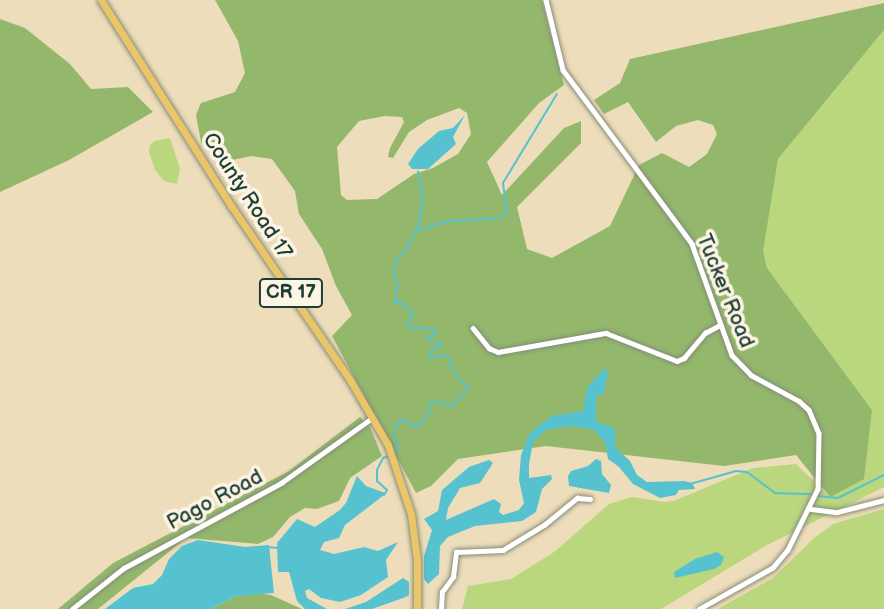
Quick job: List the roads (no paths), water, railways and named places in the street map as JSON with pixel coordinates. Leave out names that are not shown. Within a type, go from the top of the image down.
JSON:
[{"type":"main road","name":"County Road 17","points":[[101,0],[232,206],[373,418],[397,468],[411,514],[417,560],[417,609]]},
{"type":"street","name":"Tucker Road","points":[[545,0],[563,70],[692,244],[732,355],[762,383],[799,401],[815,421],[821,458],[818,489],[811,509],[788,550],[773,568],[700,609]]},
{"type":"street","points":[[473,328],[489,348],[498,352],[606,333],[677,361],[684,358],[705,333],[720,325]]},
{"type":"street","name":"Pago Road","points":[[72,609],[124,568],[281,483],[373,418]]},
{"type":"street","points":[[442,609],[442,592],[453,577],[456,552],[503,550],[544,525],[577,498],[590,499]]},
{"type":"street","points":[[811,509],[837,512],[884,500]]},
{"type":"water","points":[[465,115],[453,137],[456,144],[428,169],[412,169],[408,164],[418,149],[439,131],[453,128]]},
{"type":"water","points":[[605,368],[608,372],[604,393],[596,397],[596,419],[599,423],[615,428],[615,447],[630,461],[637,475],[647,482],[684,481],[692,483],[695,489],[679,490],[676,495],[660,498],[633,484],[619,467],[608,459],[605,442],[593,429],[570,426],[546,430],[533,442],[529,464],[529,478],[551,475],[552,479],[542,489],[536,512],[522,521],[475,526],[448,537],[440,546],[439,574],[428,584],[424,579],[424,556],[432,530],[424,519],[438,511],[442,490],[469,467],[489,460],[493,463],[480,483],[460,488],[448,508],[446,520],[494,499],[501,504],[499,512],[503,515],[519,510],[524,503],[519,480],[521,455],[530,433],[552,416],[583,411],[587,388]]},
{"type":"water","points":[[596,459],[601,461],[602,474],[611,485],[609,493],[569,486],[568,476],[571,471],[588,466]]},
{"type":"water","points":[[357,476],[366,486],[385,493],[384,495],[345,525],[339,538],[324,542],[320,550],[334,554],[364,547],[378,551],[398,542],[386,560],[388,577],[361,595],[340,602],[321,598],[309,589],[305,591],[307,598],[327,609],[305,609],[297,601],[289,572],[278,572],[277,543],[297,519],[315,527],[340,510],[346,503]]},
{"type":"water","points":[[198,540],[245,547],[269,545],[274,593],[236,596],[211,609],[105,609],[133,588],[153,584],[162,575],[169,559],[182,546]]},
{"type":"water","points":[[717,552],[724,557],[721,565],[675,578],[674,572],[695,559]]},
{"type":"water","points":[[403,578],[409,582],[409,595],[406,597],[372,609],[345,609],[366,602]]},
{"type":"waterway","points":[[417,230],[448,221],[502,218],[507,212],[503,183],[557,94]]},
{"type":"waterway","points":[[395,453],[398,448],[394,434],[398,422],[403,420],[417,427],[429,413],[429,404],[435,402],[452,406],[469,387],[456,376],[449,358],[444,355],[430,358],[431,351],[442,345],[427,338],[437,332],[434,329],[413,328],[408,325],[413,313],[401,303],[395,303],[398,285],[394,273],[396,260],[404,253],[418,227],[423,197],[418,171]]},
{"type":"waterway","points":[[384,495],[387,490],[377,481],[377,470],[383,458],[389,456]]},
{"type":"waterway","points":[[690,484],[736,471],[747,472],[775,493],[812,494]]},
{"type":"waterway","points":[[818,496],[838,498],[884,475]]},
{"type":"waterway","points":[[267,547],[278,548]]}]
